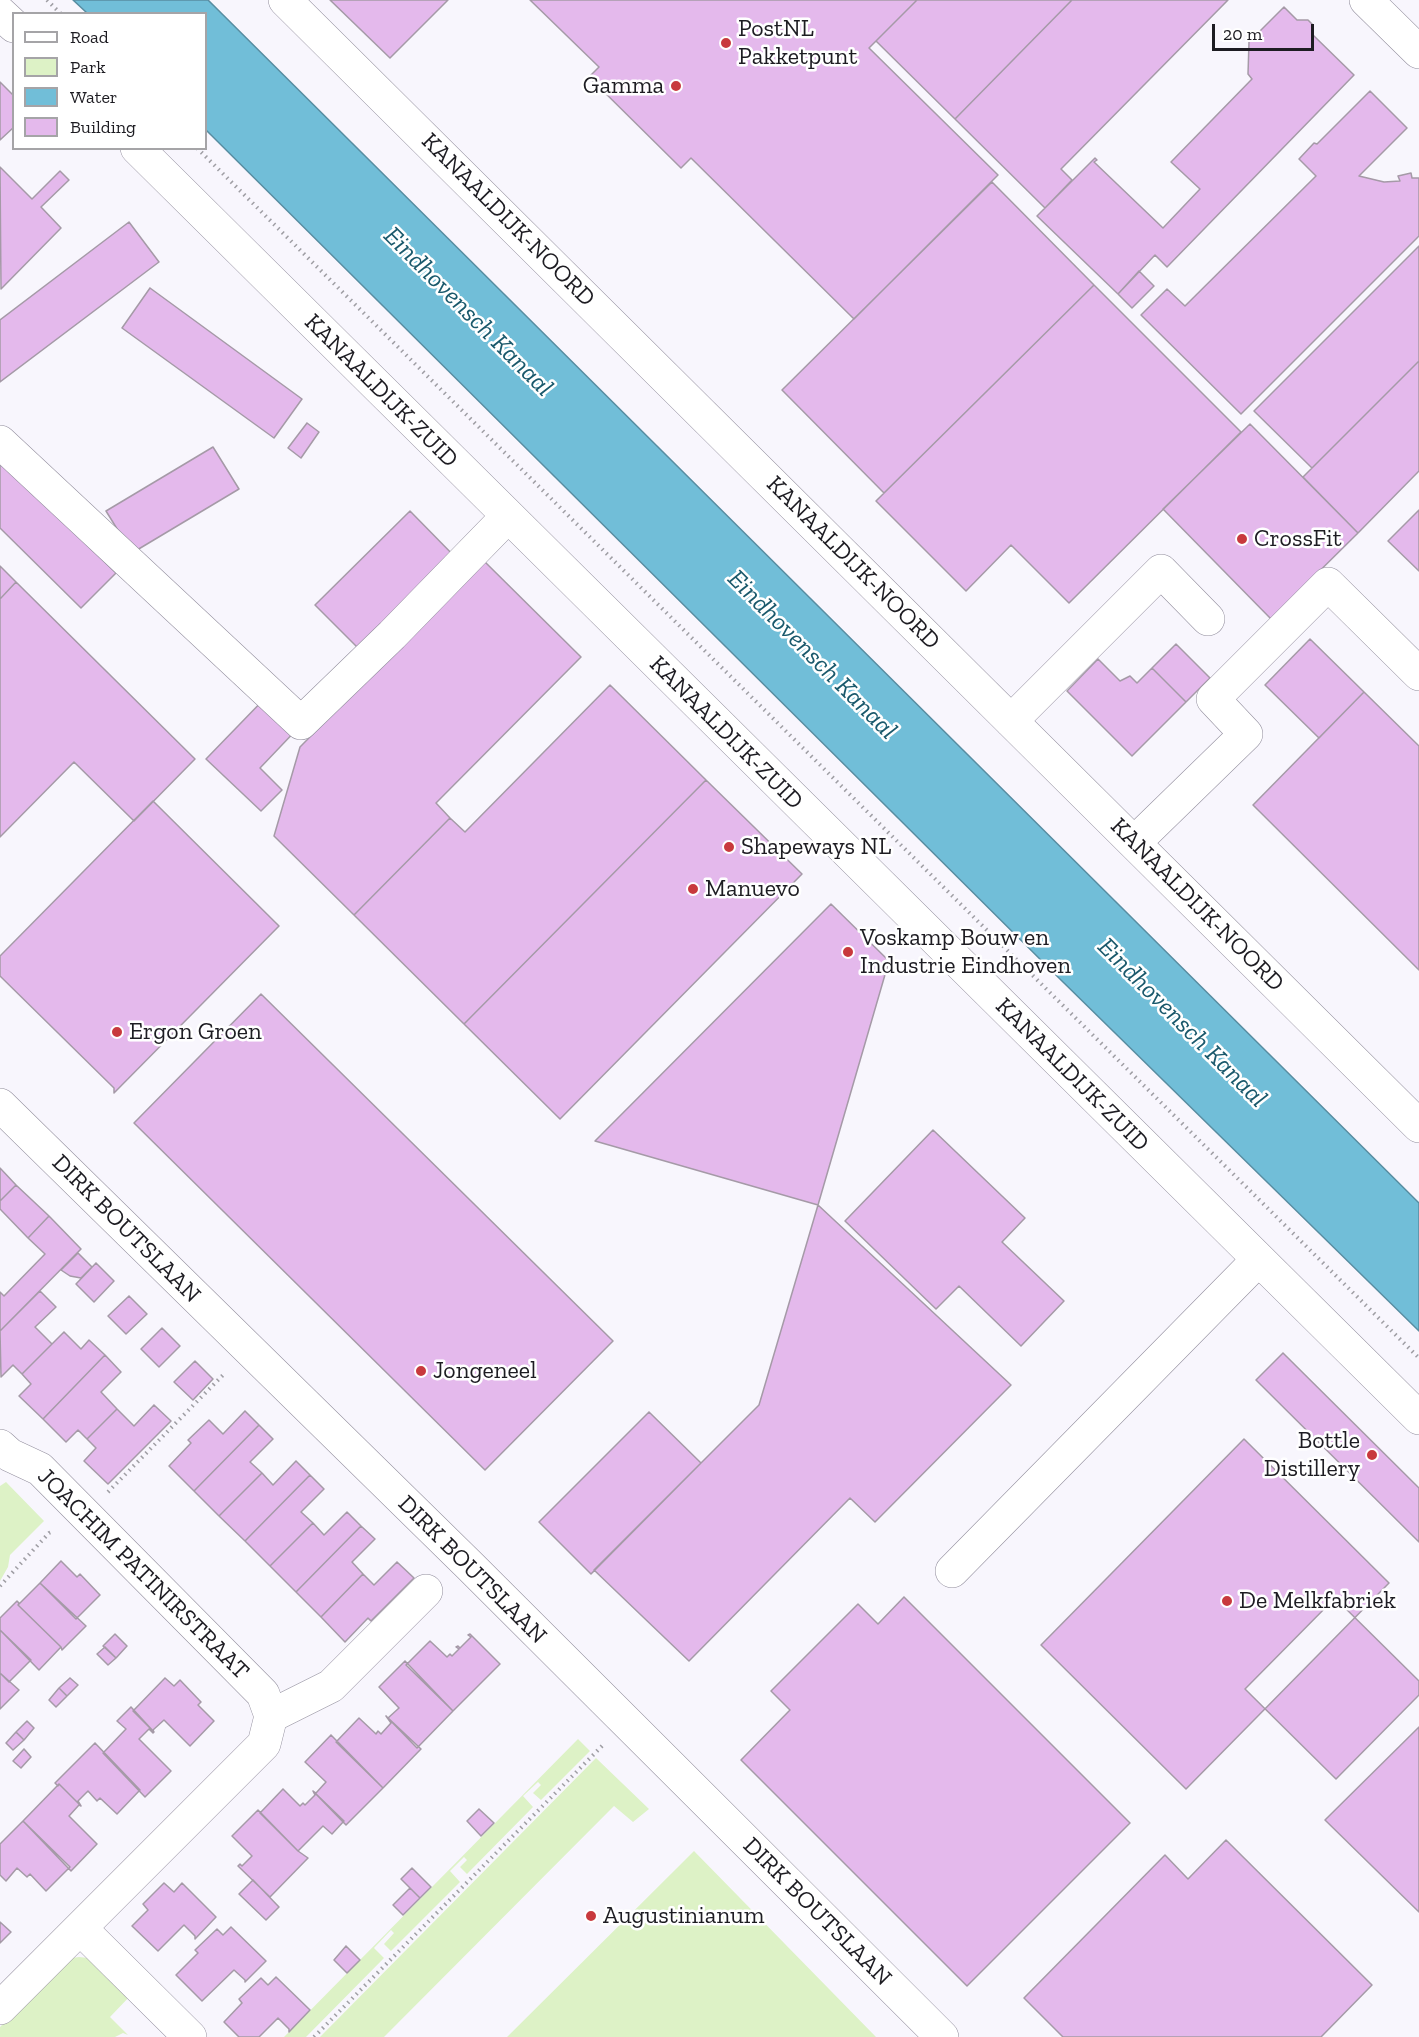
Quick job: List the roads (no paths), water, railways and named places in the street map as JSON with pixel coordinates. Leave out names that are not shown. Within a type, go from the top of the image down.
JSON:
[{"type":"street","name":"KANAALDIJK-NOORD","points":[[285,0],[1419,1126]]},
{"type":"street","points":[[1366,0],[1419,52]]},
{"type":"street","points":[[0,13],[12,24]]},
{"type":"street","name":"KANAALDIJK-ZUID","points":[[139,150],[1419,1418]]},
{"type":"street","points":[[0,442],[302,723],[507,517]]},
{"type":"street","points":[[1011,720],[1161,571],[1208,619]]},
{"type":"street","points":[[1134,843],[1246,734],[1213,699],[1328,584],[1419,674]]},
{"type":"street","name":"DIRK BOUTSLAAN","points":[[0,1105],[470,1566],[942,2037]]},
{"type":"street","points":[[952,1571],[1258,1260]]},
{"type":"street","name":"JOACHIM PATINIRSTRAAT","points":[[3,1455],[40,1469],[263,1694],[271,1716]]},
{"type":"street","points":[[0,2008],[264,1744],[271,1716],[331,1686],[426,1591]]},
{"type":"street","points":[[80,1928],[190,2037]]},
{"type":"water","name":"Eindhovensch Kanaal","points":[[73,0],[208,0],[1419,1203],[1419,1331],[1063,982],[207,131],[207,12],[86,12]]},
{"type":"place","name":"PostNL Pakketpunt","points":[[726,43]]},
{"type":"place","name":"Gamma","points":[[676,86]]},
{"type":"place","name":"CrossFit","points":[[1242,539]]},
{"type":"place","name":"Shapeways NL","points":[[729,847]]},
{"type":"place","name":"Manuevo","points":[[693,889]]},
{"type":"place","name":"Voskamp Bouw en Industrie Eindhoven","points":[[848,952]]},
{"type":"place","name":"Ergon Groen","points":[[117,1032]]},
{"type":"place","name":"Jongeneel","points":[[421,1371]]},
{"type":"place","name":"Bottle Distillery","points":[[1372,1455]]},
{"type":"place","name":"De Melkfabriek","points":[[1227,1601]]},
{"type":"place","name":"Augustinianum","points":[[591,1916]]}]
